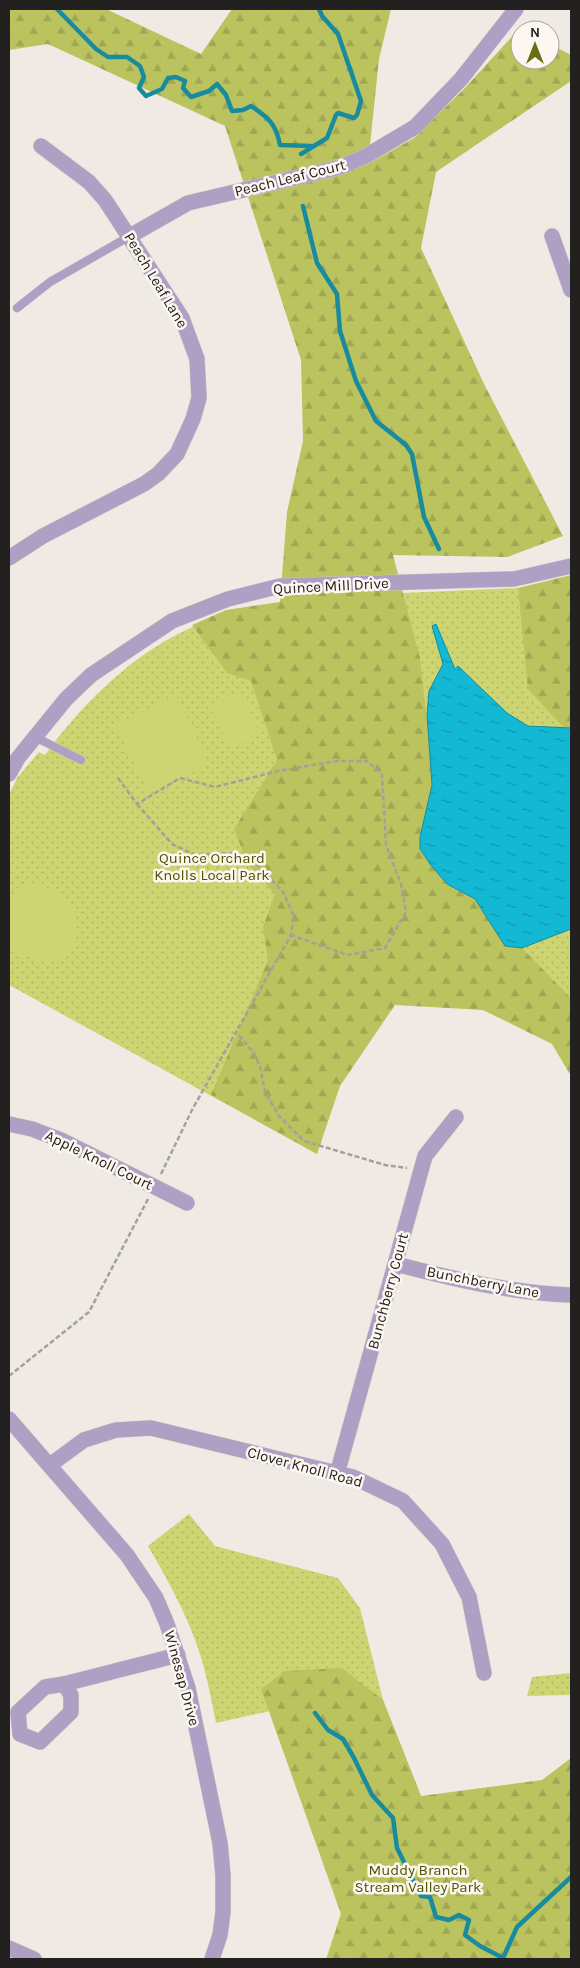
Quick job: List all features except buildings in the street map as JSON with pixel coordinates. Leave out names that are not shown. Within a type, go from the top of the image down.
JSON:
[{"type":"street","name":"Peach Leaf Court","points":[[130,236],[188,203],[341,167],[366,156],[415,127],[461,79],[516,9]]},
{"type":"street","name":"Peach Leaf Lane","points":[[9,558],[43,536],[144,484],[158,474],[177,454],[193,419],[199,398],[198,359],[182,318],[105,200],[89,182],[41,146]]},
{"type":"street","points":[[552,236],[571,290]]},
{"type":"street","name":"Quince Mill Drive","points":[[9,774],[13,755],[35,737],[66,699],[91,675],[172,621],[228,598],[280,586],[514,579],[571,566]]},
{"type":"street","name":"Bunchberry Court","points":[[337,1474],[425,1156],[456,1118]]},
{"type":"street","name":"Apple Knoll Court","points":[[9,1124],[32,1129],[61,1140],[187,1203]]},
{"type":"street","name":"Bunchberry Lane","points":[[396,1264],[460,1281],[540,1294],[571,1295]]},
{"type":"street","name":"Winesap Drive","points":[[9,1419],[50,1465],[142,1576],[156,1598],[178,1655],[188,1688],[220,1843],[223,1912],[220,1934],[212,1959]]},
{"type":"street","name":"Clover Knoll Road","points":[[50,1465],[84,1440],[116,1430],[151,1428],[353,1477],[403,1501],[442,1544],[469,1596],[484,1673]]},
{"type":"street","points":[[64,1684],[178,1655]]},
{"type":"street","points":[[9,1948],[34,1959]]},
{"type":"lane","points":[[17,308],[50,282],[130,236]]},
{"type":"lane","points":[[35,737],[81,760]]},
{"type":"path","points":[[137,804],[180,778],[215,787],[278,771],[337,761],[367,761],[382,774],[386,845],[401,884],[406,912],[384,948],[348,955],[291,935]]},
{"type":"path","points":[[9,1376],[89,1312],[193,1108],[291,935],[294,916],[282,892],[251,858],[230,853],[195,855],[172,844],[137,804],[118,778]]},
{"type":"path","points":[[236,1032],[253,1052],[260,1066],[266,1092],[279,1116],[304,1141],[384,1165],[421,1172]]},
{"type":"green space","points":[[9,9],[106,9],[201,54],[232,9],[391,9],[379,59],[368,164],[414,138],[463,90],[510,39],[510,70],[560,70],[560,49],[571,55],[571,81],[436,172],[421,248],[484,384],[563,536],[507,557],[393,555],[420,658],[430,748],[432,785],[420,837],[420,849],[447,884],[475,899],[505,946],[522,948],[571,998],[571,1076],[552,1044],[483,1010],[395,1005],[340,1086],[317,1154],[211,1095],[268,960],[263,927],[275,894],[248,864],[234,829],[277,760],[251,681],[227,673],[192,625],[226,610],[280,602],[287,512],[303,441],[301,360],[225,126],[48,44],[9,50]]},
{"type":"green space","points":[[571,575],[571,728],[563,727],[528,689],[518,588]]},
{"type":"green space","name":"Quince Orchard Knolls Local Park","points":[[571,584],[571,1050],[551,1019],[412,979],[336,1085],[317,1154],[9,985],[9,795],[17,778],[39,752],[45,755],[79,712],[99,692],[143,655],[192,627],[218,618],[404,598],[403,593],[518,588],[519,595]]},
{"type":"green space","points":[[240,691],[261,734],[230,749],[209,705]]},
{"type":"green space","points":[[176,695],[210,764],[149,793],[115,725]]},
{"type":"green space","points":[[35,883],[59,893],[73,910],[75,918],[76,937],[71,951],[47,964],[9,949],[9,908],[17,888]]},
{"type":"green space","name":"Muddy Branch Stream Valley Park","points":[[189,1514],[215,1546],[338,1578],[360,1608],[383,1700],[421,1796],[492,1813],[571,1959],[326,1959],[341,1913],[297,1705],[216,1723],[196,1643],[177,1599],[148,1546]]},
{"type":"green space","name":"Muddy Branch Stream Valley Park","points":[[342,1668],[383,1700],[421,1796],[542,1780],[571,1758],[571,1959],[327,1959],[341,1914],[261,1689],[285,1671]]},
{"type":"green space","points":[[571,1673],[571,1695],[527,1696],[532,1677]]},
{"type":"water","points":[[436,624],[455,669],[458,666],[507,713],[528,726],[571,728],[571,929],[522,948],[505,946],[475,899],[447,884],[420,849],[420,837],[432,785],[427,714],[429,691],[443,664],[432,626]]},
{"type":"waterway","points":[[57,9],[96,49],[108,57],[127,57],[140,66],[144,77],[139,88],[146,96],[162,89],[168,78],[176,77],[185,81],[183,88],[191,97],[209,91],[217,84],[226,95],[232,111],[243,110],[251,106],[263,114],[274,127],[280,145],[311,146]]},
{"type":"waterway","points":[[301,154],[327,138],[338,113],[354,118],[357,115],[361,101],[338,34],[322,16],[319,9]]},
{"type":"waterway","points":[[303,206],[317,263],[337,294],[340,331],[356,381],[376,421],[406,445],[412,454],[424,517],[439,549]]},
{"type":"waterway","points":[[315,1713],[328,1730],[343,1739],[372,1795],[393,1818],[397,1848],[421,1896],[430,1897],[436,1917],[449,1920],[459,1915],[469,1920],[465,1935],[480,1946],[503,1958]]},
{"type":"waterway","points":[[503,1958],[517,1927],[571,1877]]}]
